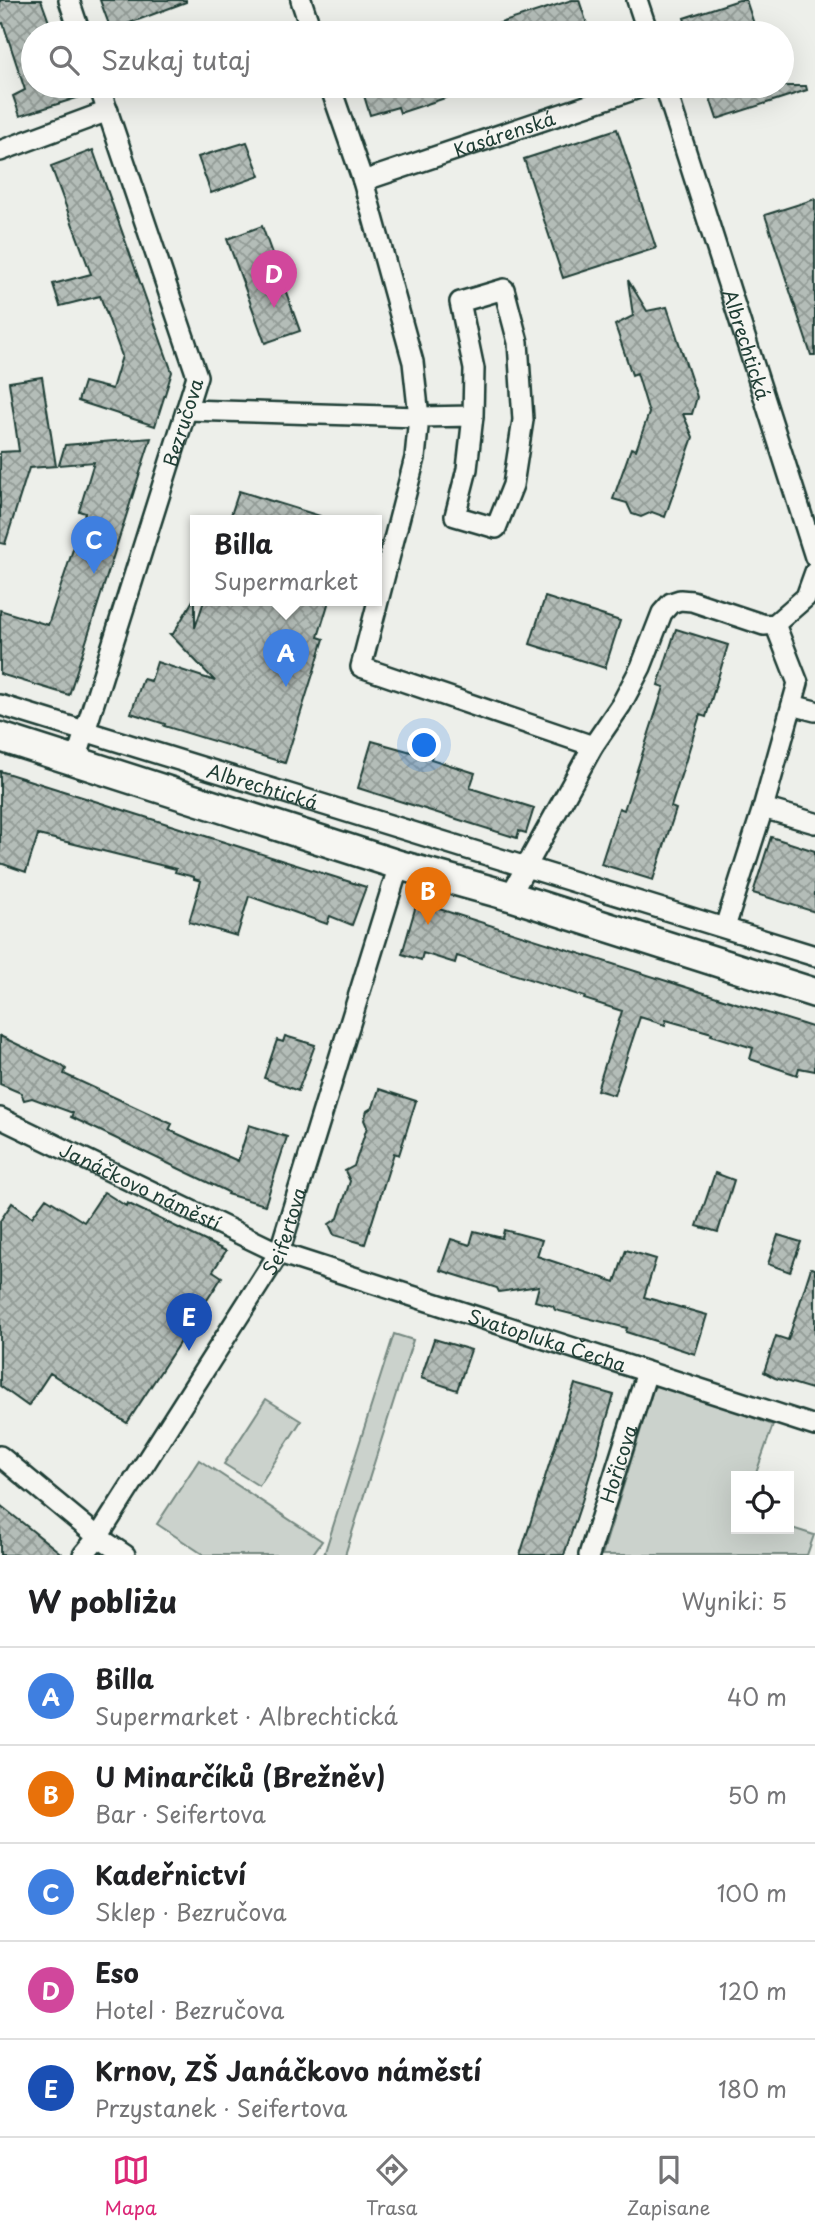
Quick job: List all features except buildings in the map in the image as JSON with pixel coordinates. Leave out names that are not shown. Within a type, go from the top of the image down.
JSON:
[{"type":"main road","name":"Albrechtická","points":[[0,737],[815,993]]},
{"type":"street","points":[[69,0],[76,21]]},
{"type":"street","points":[[301,0],[308,21]]},
{"type":"street","points":[[637,0],[644,21]]},
{"type":"street","name":"Bezručova","points":[[76,761],[197,376],[103,98]]},
{"type":"street","points":[[334,98],[362,181],[413,362],[419,417],[415,458],[382,583]]},
{"type":"street","name":"Kasárenská","points":[[362,181],[609,98]]},
{"type":"street","name":"Albrechtická","points":[[668,98],[815,557]]},
{"type":"street","points":[[0,151],[108,111]]},
{"type":"street","points":[[505,289],[518,342],[523,420],[513,485],[496,528],[455,516],[467,469],[473,416],[474,369],[460,302],[505,289]]},
{"type":"street","points":[[186,410],[419,417],[473,416]]},
{"type":"street","points":[[510,896],[593,746],[621,705],[641,667],[662,613],[671,603],[680,600],[692,601],[764,625],[775,624],[806,597],[815,572]]},
{"type":"street","points":[[376,606],[360,667],[593,746]]},
{"type":"street","points":[[725,928],[763,808],[798,683],[775,624]]},
{"type":"street","name":"Albrechtická","points":[[0,705],[815,956]]},
{"type":"street","points":[[792,705],[815,711]]},
{"type":"street","points":[[763,808],[815,823]]},
{"type":"street","name":"Seifertova","points":[[83,1555],[279,1253],[399,864]]},
{"type":"street","name":"Janáčkovo náměstí","points":[[0,1118],[279,1253]]},
{"type":"street","name":"Svatopluka Čecha","points":[[279,1253],[815,1426]]},
{"type":"street","name":"Hořicova","points":[[589,1555],[648,1372]]},
{"type":"street","points":[[0,1457],[97,1537],[125,1555]]},
{"type":"shaded area","points":[[394,1334],[413,1340],[345,1555],[324,1555]]},
{"type":"shaded area","points":[[657,1384],[664,1384],[773,1425],[757,1471],[731,1471],[731,1534],[794,1534],[794,1529],[814,1535],[807,1555],[602,1555]]},
{"type":"shaded area","points":[[266,1399],[301,1421],[259,1486],[224,1464]]},
{"type":"shaded area","points":[[199,1460],[322,1541],[312,1555],[204,1555],[157,1524]]},
{"type":"place","name":"Eso","points":[[274,308]]},
{"type":"place","name":"Kadeřnictví","points":[[94,574]]},
{"type":"place","name":"Billa","points":[[286,687]]},
{"type":"place","name":"U Minarčíků (Brežněv)","points":[[428,925]]},
{"type":"place","name":"Krnov, ZŠ Janáčkovo náměstí","points":[[189,1351]]}]
